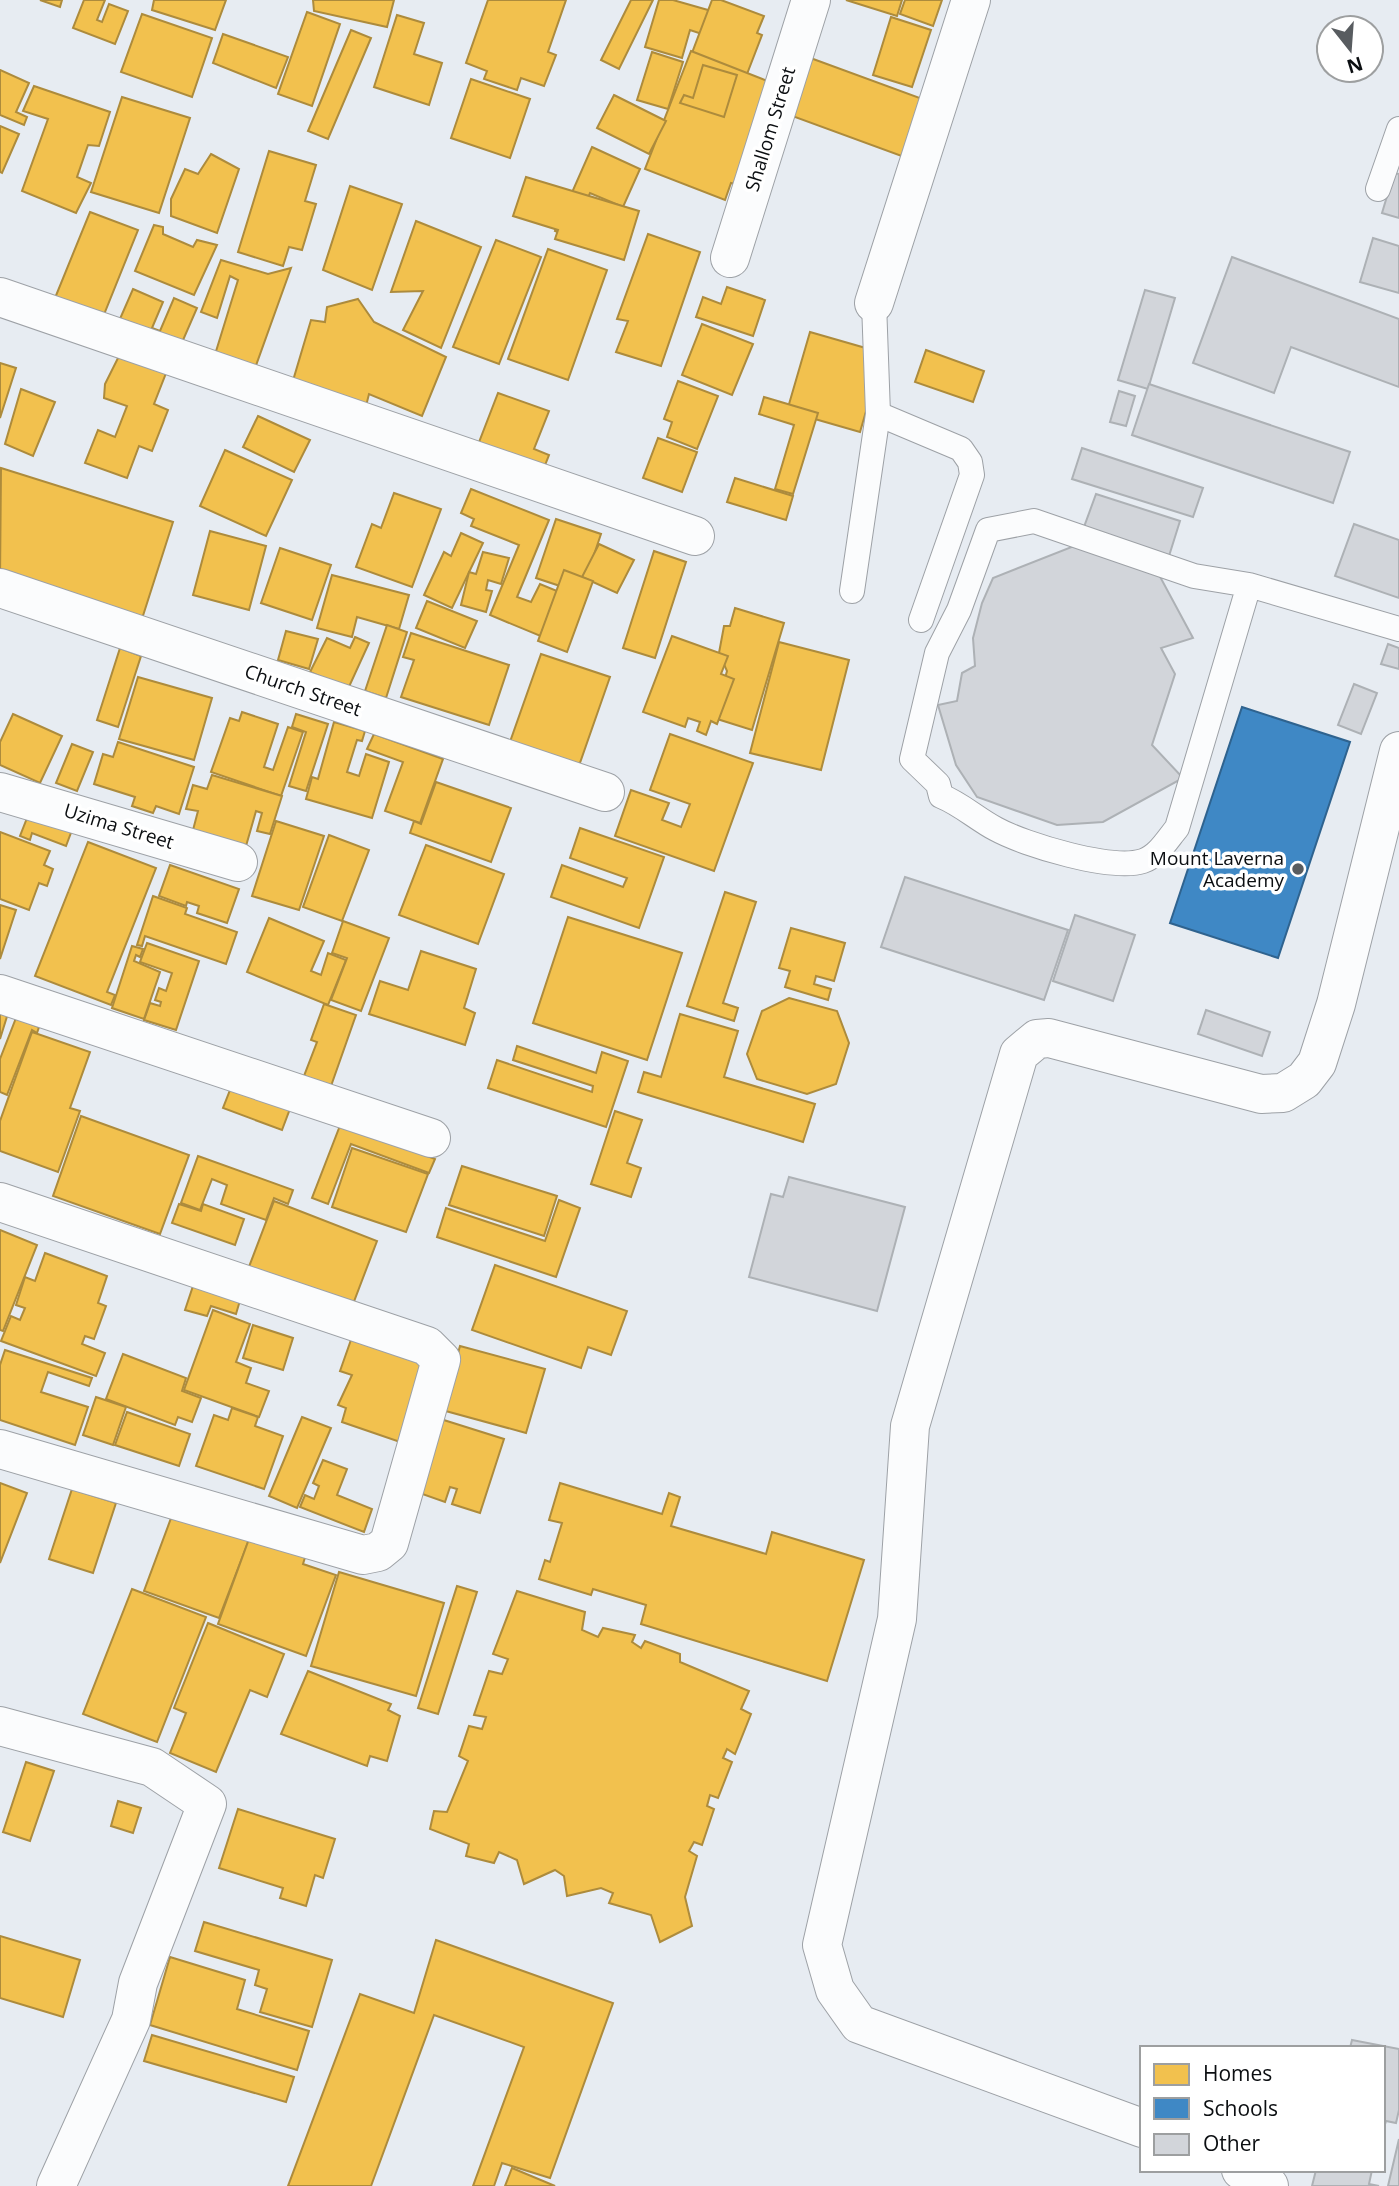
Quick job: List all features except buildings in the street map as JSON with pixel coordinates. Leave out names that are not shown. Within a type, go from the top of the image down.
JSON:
[{"type":"street","name":"Shallom Street","points":[[730,258],[811,0]]},
{"type":"street","points":[[874,303],[971,0]]},
{"type":"street","points":[[0,297],[695,536]]},
{"type":"street","name":"Church Street","points":[[0,588],[605,792]]},
{"type":"street","points":[[1140,2127],[859,2024],[835,1990],[822,1945],[897,1619],[910,1426],[1020,1054],[1037,1039],[1049,1038],[1261,1094],[1283,1093],[1304,1080],[1317,1063],[1336,1004],[1399,751]]},
{"type":"street","name":"Uzima Street","points":[[0,792],[238,862]]},
{"type":"street","points":[[0,994],[431,1138]]},
{"type":"street","points":[[0,1202],[427,1346],[441,1360],[389,1543],[378,1552],[363,1555],[0,1450]]},
{"type":"street","points":[[0,1726],[152,1767],[207,1804],[138,1983],[131,2020],[56,2186]]},
{"type":"street","points":[[1244,2172],[1269,2186]]},
{"type":"lane","points":[[1378,189],[1399,129]]},
{"type":"lane","points":[[852,591],[878,414],[874,303]]},
{"type":"lane","points":[[878,414],[961,449],[970,462],[972,475],[921,621]]},
{"type":"lane","points":[[1250,585],[1177,828],[1155,855],[1148,859],[1141,862],[1091,862],[996,830],[956,802],[940,796],[938,783],[912,759],[937,653],[959,610],[988,530],[1034,521],[1194,576],[1250,585],[1399,629]]},
{"type":"place","name":"Mount Laverna Academy","points":[[1298,869]]}]
